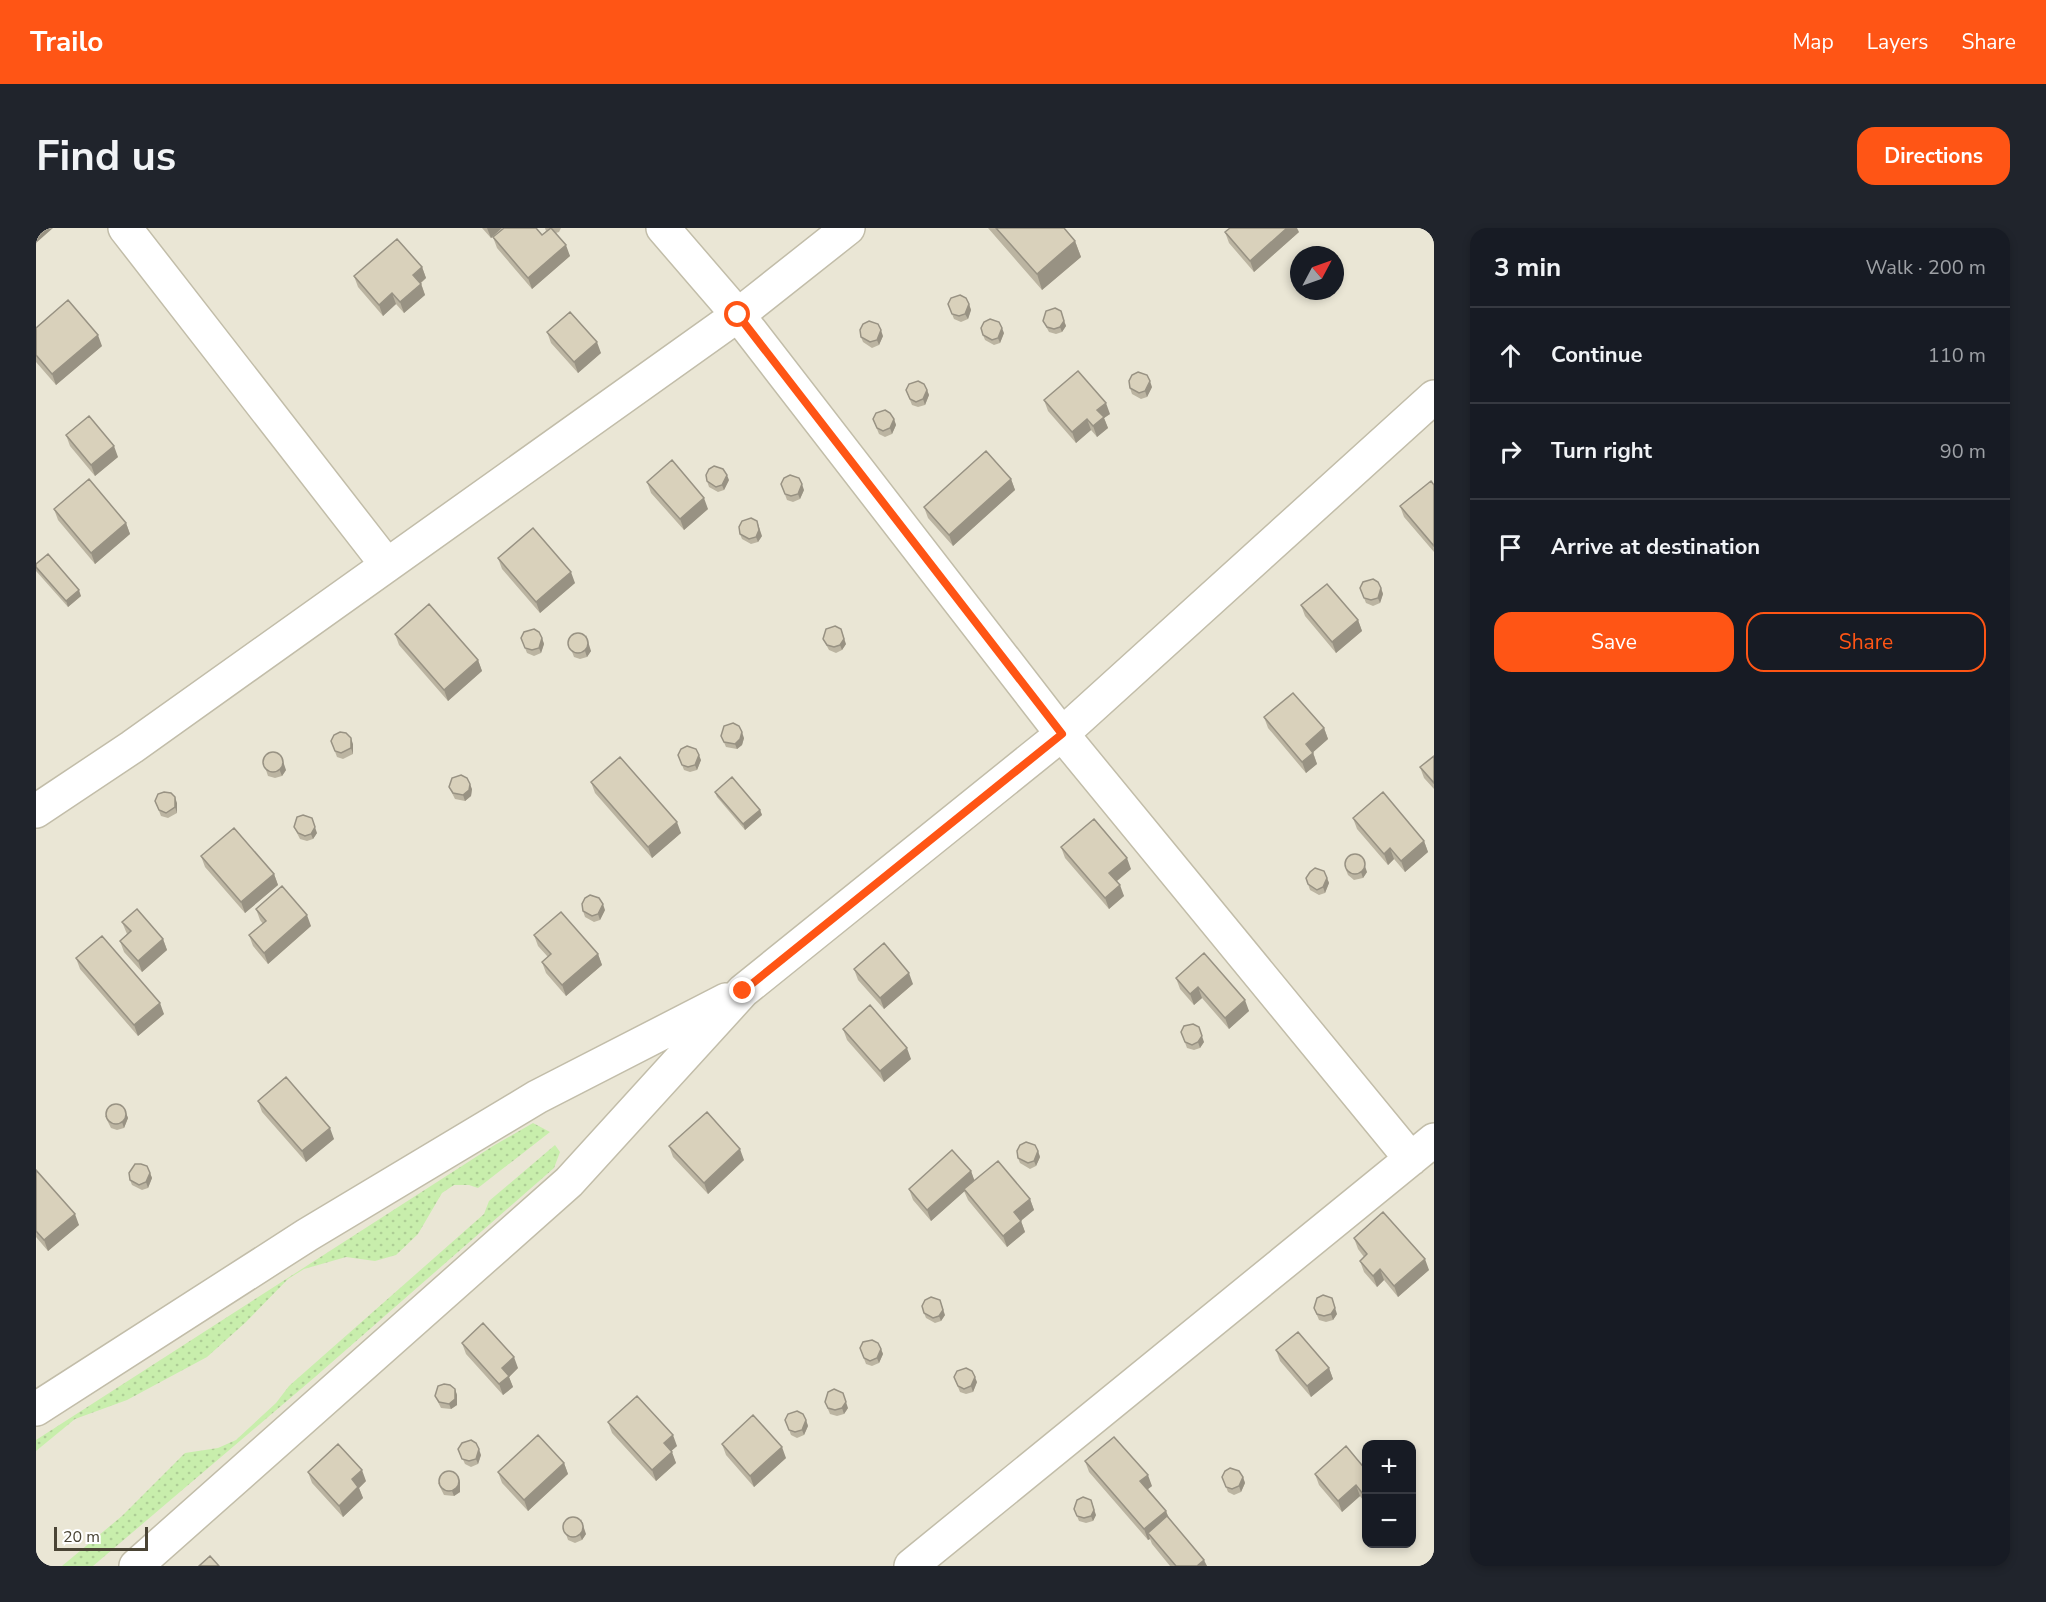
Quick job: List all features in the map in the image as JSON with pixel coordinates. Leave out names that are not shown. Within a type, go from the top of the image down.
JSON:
[{"type":"street","points":[[124,228],[387,565]]},
{"type":"street","points":[[663,228],[738,315],[1062,734],[1423,1149],[911,1566]]},
{"type":"street","points":[[36,811],[132,747],[738,315],[848,228]]},
{"type":"street","points":[[136,1566],[569,1182],[743,991],[1062,734],[1434,397]]},
{"type":"street","points":[[36,1409],[307,1235],[537,1097],[743,991]]},
{"type":"shaded area","points":[[36,228],[1434,228],[1434,1566],[36,1566]]},
{"type":"green space","points":[[533,1123],[550,1132],[478,1188],[469,1185],[454,1185],[442,1193],[418,1234],[396,1255],[375,1261],[346,1257],[304,1269],[288,1279],[246,1322],[207,1357],[127,1400],[75,1419],[36,1451],[36,1440],[493,1146]]},
{"type":"green space","points":[[555,1145],[560,1152],[554,1168],[315,1377],[93,1566],[62,1566],[122,1516],[185,1453],[218,1448],[236,1440],[276,1403],[289,1386],[484,1214],[489,1201]]},
{"type":"building","points":[[504,228],[536,228],[542,235],[551,228],[566,245],[528,278],[493,237]]},
{"type":"building","points":[[996,228],[1064,228],[1075,241],[1037,274]]},
{"type":"building","points":[[1230,228],[1287,228],[1250,261],[1225,232]]},
{"type":"building","points":[[397,239],[422,267],[413,275],[421,284],[400,302],[392,293],[379,305],[354,276]]},
{"type":"building","points":[[960,295],[966,298],[969,304],[965,314],[959,316],[952,314],[948,304],[951,298]]},
{"type":"building","points":[[68,300],[98,335],[52,374],[36,355],[36,328]]},
{"type":"building","points":[[1055,308],[1061,311],[1064,321],[1060,327],[1054,329],[1047,327],[1043,321],[1046,311]]},
{"type":"building","points":[[570,312],[597,342],[574,362],[547,332]]},
{"type":"building","points":[[990,319],[999,322],[1002,328],[998,338],[992,340],[983,335],[981,328],[984,322]]},
{"type":"building","points":[[869,321],[878,324],[881,330],[877,340],[870,342],[861,337],[860,330],[863,324]]},
{"type":"building","points":[[1078,371],[1106,403],[1097,410],[1104,417],[1093,426],[1087,419],[1072,432],[1044,400]]},
{"type":"building","points":[[1138,372],[1147,375],[1150,381],[1145,391],[1139,393],[1130,388],[1129,381],[1132,375]]},
{"type":"building","points":[[918,381],[924,384],[927,390],[923,399],[916,402],[910,399],[906,390],[909,384]]},
{"type":"building","points":[[885,410],[894,419],[890,428],[883,431],[877,428],[873,419],[876,413]]},
{"type":"building","points":[[89,416],[114,446],[91,465],[66,435]]},
{"type":"building","points":[[986,451],[1011,479],[949,535],[924,507]]},
{"type":"building","points":[[672,460],[704,498],[680,519],[647,482]]},
{"type":"building","points":[[714,466],[723,469],[727,475],[722,485],[716,487],[707,481],[706,475]]},
{"type":"building","points":[[790,475],[799,478],[802,484],[798,494],[791,496],[785,494],[781,484],[784,478]]},
{"type":"building","points":[[89,479],[126,523],[91,553],[54,509]]},
{"type":"building","points":[[1431,481],[1434,485],[1434,546],[1400,506]]},
{"type":"building","points":[[751,518],[757,521],[759,530],[756,537],[749,539],[740,534],[739,527],[742,521]]},
{"type":"building","points":[[533,528],[571,572],[536,602],[498,558]]},
{"type":"building","points":[[48,554],[79,590],[66,601],[36,567],[36,564]]},
{"type":"building","points":[[1373,579],[1381,588],[1378,598],[1371,600],[1364,598],[1360,588],[1363,582]]},
{"type":"building","points":[[1327,584],[1358,620],[1332,642],[1301,605]]},
{"type":"building","points":[[429,604],[478,660],[444,690],[395,634]]},
{"type":"building","points":[[835,626],[841,629],[844,639],[840,645],[834,647],[827,645],[823,639],[826,629]]},
{"type":"building","points":[[534,629],[542,638],[539,648],[532,650],[525,648],[521,638],[524,632]]},
{"type":"building","points":[[578,633],[585,636],[588,643],[585,650],[578,653],[571,650],[568,643],[571,636]]},
{"type":"building","points":[[1293,693],[1324,728],[1306,744],[1313,753],[1302,762],[1264,717]]},
{"type":"building","points":[[733,723],[739,726],[742,732],[735,744],[724,742],[721,736],[724,726]]},
{"type":"building","points":[[340,732],[346,733],[351,738],[351,748],[341,753],[335,751],[331,741],[334,735]]},
{"type":"building","points":[[687,746],[696,749],[699,755],[695,765],[688,767],[682,765],[678,755],[681,749]]},
{"type":"building","points":[[273,752],[280,755],[283,762],[280,769],[273,772],[266,769],[263,762],[266,755]]},
{"type":"building","points":[[1434,756],[1434,783],[1420,767]]},
{"type":"building","points":[[620,757],[677,822],[648,847],[591,782]]},
{"type":"building","points":[[461,775],[467,778],[470,784],[469,790],[463,795],[453,793],[449,787],[452,778]]},
{"type":"building","points":[[732,777],[760,810],[743,824],[715,792]]},
{"type":"building","points":[[1383,792],[1424,841],[1401,861],[1390,848],[1384,854],[1353,818]]},
{"type":"building","points":[[171,793],[175,797],[175,807],[166,813],[159,810],[155,801],[158,794]]},
{"type":"building","points":[[303,815],[312,818],[315,827],[311,834],[305,836],[298,833],[294,827],[297,817]]},
{"type":"building","points":[[1094,819],[1127,858],[1109,873],[1120,885],[1105,898],[1061,847]]},
{"type":"building","points":[[234,828],[274,874],[241,902],[201,856]]},
{"type":"building","points":[[1355,854],[1362,857],[1365,864],[1362,871],[1355,874],[1348,871],[1345,864],[1348,857]]},
{"type":"building","points":[[1315,868],[1324,871],[1327,878],[1323,887],[1317,890],[1308,884],[1306,878]]},
{"type":"building","points":[[282,886],[307,915],[264,953],[249,935],[266,921],[256,909]]},
{"type":"building","points":[[590,895],[599,898],[603,904],[598,914],[592,916],[583,911],[582,904]]},
{"type":"building","points":[[137,909],[163,939],[138,961],[120,941],[131,931],[122,922]]},
{"type":"building","points":[[561,912],[598,954],[562,985],[542,962],[551,954],[534,935]]},
{"type":"building","points":[[102,936],[160,1003],[134,1025],[76,958]]},
{"type":"building","points":[[884,943],[909,973],[880,998],[854,969]]},
{"type":"building","points":[[1204,953],[1245,1000],[1225,1018],[1198,987],[1190,994],[1176,978]]},
{"type":"building","points":[[870,1005],[907,1048],[880,1071],[843,1029]]},
{"type":"building","points":[[1193,1024],[1199,1027],[1202,1036],[1192,1045],[1185,1042],[1181,1032],[1184,1026]]},
{"type":"building","points":[[286,1077],[330,1128],[302,1151],[258,1101]]},
{"type":"building","points":[[116,1104],[123,1107],[126,1114],[123,1121],[116,1124],[109,1121],[106,1114],[109,1107]]},
{"type":"building","points":[[707,1112],[740,1149],[704,1183],[669,1146]]},
{"type":"building","points":[[1026,1142],[1035,1145],[1038,1151],[1034,1161],[1028,1163],[1018,1158],[1017,1151],[1020,1145]]},
{"type":"building","points":[[952,1150],[971,1171],[927,1210],[909,1189]]},
{"type":"building","points":[[998,1161],[1030,1199],[1014,1212],[1021,1221],[1003,1236],[964,1189]]},
{"type":"building","points":[[135,1164],[147,1166],[150,1173],[146,1182],[139,1185],[130,1180],[129,1173]]},
{"type":"building","points":[[36,1170],[75,1214],[44,1240],[36,1231]]},
{"type":"building","points":[[1383,1212],[1425,1259],[1394,1286],[1380,1269],[1373,1276],[1360,1261],[1367,1254],[1354,1238]]},
{"type":"building","points":[[1323,1295],[1332,1298],[1335,1308],[1331,1314],[1324,1316],[1317,1314],[1314,1308],[1317,1298]]},
{"type":"building","points":[[931,1297],[940,1300],[943,1310],[939,1316],[933,1318],[924,1313],[922,1306],[925,1300]]},
{"type":"building","points":[[483,1323],[514,1357],[502,1368],[509,1376],[499,1384],[462,1343]]},
{"type":"building","points":[[1298,1332],[1329,1368],[1307,1386],[1276,1350]]},
{"type":"building","points":[[872,1340],[878,1343],[881,1349],[877,1358],[870,1361],[864,1358],[860,1348],[863,1342]]},
{"type":"building","points":[[966,1368],[972,1371],[975,1377],[971,1386],[964,1389],[958,1386],[954,1377],[957,1371]]},
{"type":"building","points":[[444,1384],[455,1389],[455,1399],[449,1404],[439,1402],[435,1396],[438,1386]]},
{"type":"building","points":[[834,1389],[843,1393],[846,1402],[842,1408],[835,1410],[828,1408],[825,1402],[828,1392]]},
{"type":"building","points":[[637,1396],[673,1435],[664,1443],[672,1452],[652,1470],[608,1422]]},
{"type":"building","points":[[797,1411],[803,1414],[806,1420],[802,1430],[795,1432],[789,1430],[785,1420],[788,1414]]},
{"type":"building","points":[[753,1415],[782,1447],[750,1476],[722,1444]]},
{"type":"building","points":[[538,1435],[564,1463],[524,1500],[498,1472]]},
{"type":"building","points":[[1114,1437],[1148,1475],[1140,1481],[1166,1511],[1144,1529],[1085,1461]]},
{"type":"building","points":[[471,1440],[479,1449],[476,1459],[469,1461],[462,1459],[458,1449],[462,1443]]},
{"type":"building","points":[[338,1444],[362,1470],[352,1479],[358,1487],[339,1506],[308,1472]]},
{"type":"building","points":[[1346,1446],[1362,1465],[1362,1493],[1356,1485],[1338,1501],[1315,1474]]},
{"type":"building","points":[[1230,1468],[1239,1471],[1243,1477],[1239,1486],[1232,1489],[1226,1487],[1222,1477]]},
{"type":"building","points":[[449,1471],[456,1474],[459,1481],[456,1488],[449,1491],[442,1488],[439,1481],[442,1474]]},
{"type":"building","points":[[1083,1497],[1091,1500],[1094,1510],[1091,1516],[1084,1518],[1077,1516],[1074,1509],[1077,1500]]},
{"type":"building","points":[[1167,1516],[1204,1560],[1197,1566],[1176,1566],[1148,1533]]},
{"type":"building","points":[[573,1517],[580,1520],[583,1527],[580,1534],[573,1537],[566,1534],[563,1527],[566,1520]]},
{"type":"building","points":[[210,1556],[219,1566],[199,1566]]},
{"type":"route","points":[[738,315],[1062,734],[743,991]]}]
